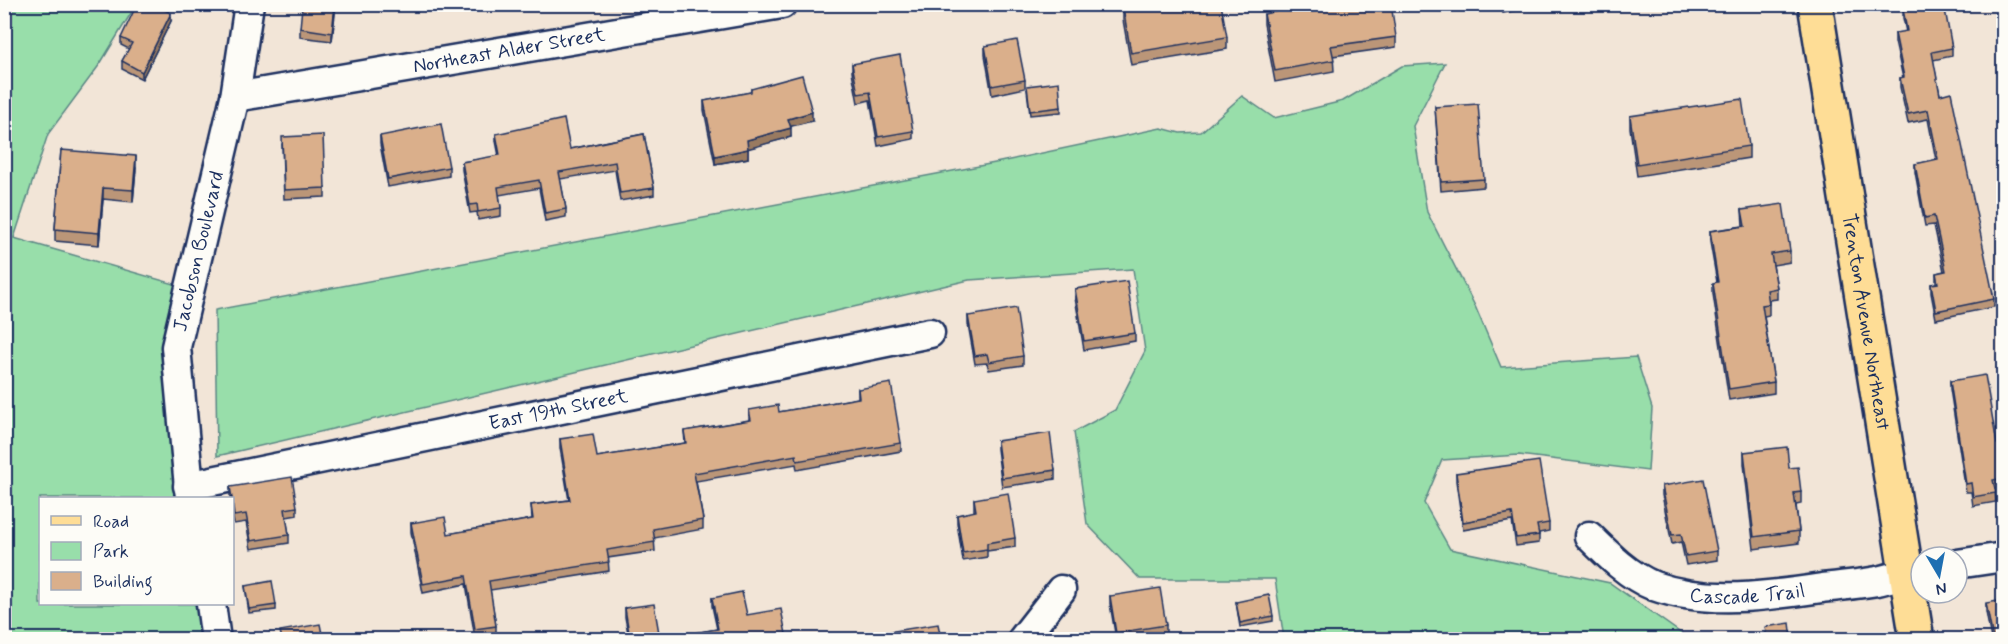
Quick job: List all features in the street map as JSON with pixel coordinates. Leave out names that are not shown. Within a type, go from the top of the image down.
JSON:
[{"type":"main road","name":"Trenton Avenue Northeast","points":[[1815,4],[1909,548]]},
{"type":"main road","name":"Trenton Avenue Northeast","points":[[1915,605],[1917,639]]},
{"type":"street","name":"Jacobson Boulevard","points":[[189,492],[176,347],[235,97],[249,4]]},
{"type":"street","name":"Northeast Alder Street","points":[[235,97],[782,4]]},
{"type":"street","name":"East 19th Street","points":[[189,492],[930,333]]},
{"type":"street","name":"Cascade Trail","points":[[1589,536],[1608,555],[1652,585],[1700,596],[1746,597],[1802,591],[1878,580],[1909,572]]},
{"type":"street","points":[[1969,562],[2004,557]]},
{"type":"street","points":[[1022,639],[1061,590]]},
{"type":"street","points":[[211,605],[216,639]]},
{"type":"green space","points":[[4,5],[136,5],[100,64],[48,134],[14,238],[185,287],[190,497],[39,497],[39,605],[211,605],[216,639],[5,639]]},
{"type":"green space","points":[[1445,63],[1413,126],[1427,212],[1475,306],[1501,367],[1636,357],[1652,408],[1648,471],[1519,455],[1442,460],[1424,503],[1450,549],[1610,583],[1689,639],[1284,639],[1275,579],[1140,579],[1087,524],[1074,432],[1115,410],[1145,351],[1133,269],[969,280],[217,456],[215,310],[995,163],[1161,128],[1180,133],[1201,132],[1242,96],[1274,118],[1343,101],[1402,66]]},
{"type":"building","points":[[137,4],[153,4],[171,13],[142,72],[122,61],[132,43],[121,38]]},
{"type":"building","points":[[305,4],[335,4],[332,33],[300,28],[302,7],[305,7]]},
{"type":"building","points":[[1145,4],[1221,4],[1227,37],[1131,53],[1123,8]]},
{"type":"building","points":[[1311,4],[1391,4],[1396,37],[1331,46],[1334,60],[1275,71],[1264,14]]},
{"type":"building","points":[[1928,4],[1944,4],[1952,48],[1932,52],[1940,95],[1951,92],[1994,299],[1936,311],[1931,284],[1938,283],[1936,273],[1946,271],[1934,216],[1925,218],[1915,164],[1938,159],[1928,110],[1908,114],[1900,78],[1904,77],[1895,33],[1907,31],[1903,9]]},
{"type":"building","points":[[1017,40],[1025,80],[992,86],[985,46]]},
{"type":"building","points":[[900,55],[913,131],[878,137],[870,92],[858,94],[852,64]]},
{"type":"building","points":[[802,75],[812,112],[788,119],[791,128],[747,140],[748,149],[715,156],[704,101],[751,92],[751,89]]},
{"type":"building","points":[[1059,82],[1061,107],[1030,111],[1027,86]]},
{"type":"building","points":[[1742,99],[1749,146],[1637,164],[1630,116]]},
{"type":"building","points":[[1478,104],[1484,179],[1441,182],[1435,107]]},
{"type":"building","points":[[564,119],[570,149],[644,134],[654,188],[620,193],[615,162],[559,172],[566,209],[545,213],[539,180],[498,187],[501,208],[478,212],[477,204],[470,205],[462,162],[500,155],[496,134]]},
{"type":"building","points":[[441,124],[449,167],[388,179],[380,136]]},
{"type":"building","points":[[323,135],[325,188],[284,190],[282,137]]},
{"type":"building","points":[[61,150],[136,156],[133,190],[103,188],[99,233],[55,229]]},
{"type":"building","points":[[1783,204],[1790,251],[1771,254],[1777,288],[1767,290],[1769,304],[1762,305],[1774,382],[1729,389],[1713,283],[1718,282],[1710,231],[1745,226],[1742,210]]},
{"type":"building","points":[[1127,281],[1135,333],[1084,341],[1075,289]]},
{"type":"building","points":[[1016,308],[1023,356],[989,362],[987,354],[975,356],[968,316]]},
{"type":"building","points":[[1985,375],[1997,444],[2004,443],[2004,478],[1993,480],[1996,493],[1973,497],[1971,483],[1966,484],[1950,381]]},
{"type":"building","points":[[891,383],[901,443],[797,461],[796,455],[694,473],[703,520],[653,529],[655,542],[607,550],[609,562],[489,581],[496,626],[475,629],[466,576],[423,584],[411,523],[445,517],[448,534],[533,519],[531,505],[570,500],[560,439],[593,434],[597,457],[686,443],[684,431],[751,420],[749,410],[778,405],[779,412],[859,398],[858,389]]},
{"type":"building","points":[[1050,433],[1055,470],[1002,478],[997,441]]},
{"type":"building","points":[[1787,447],[1789,468],[1798,467],[1801,492],[1794,493],[1799,531],[1754,537],[1744,452]]},
{"type":"building","points":[[1539,461],[1549,523],[1537,525],[1539,535],[1516,538],[1512,513],[1463,522],[1456,473]]},
{"type":"building","points":[[292,477],[297,507],[285,509],[289,535],[251,541],[246,514],[234,516],[234,497],[232,497],[230,487]]},
{"type":"building","points":[[1703,479],[1717,551],[1686,556],[1681,534],[1672,535],[1662,486]]},
{"type":"building","points":[[1008,493],[1015,538],[987,543],[987,549],[963,553],[957,515],[976,511],[974,499]]},
{"type":"building","points":[[272,581],[276,605],[249,609],[245,586]]},
{"type":"building","points":[[1160,588],[1166,625],[1116,633],[1110,596]]},
{"type":"building","points":[[742,592],[747,615],[781,609],[787,639],[660,639],[718,629],[712,598]]},
{"type":"building","points":[[1269,595],[1273,616],[1240,623],[1236,602]]},
{"type":"building","points":[[2004,600],[2004,639],[1993,639],[1986,603]]},
{"type":"building","points":[[654,604],[660,639],[630,639],[625,608]]},
{"type":"building","points":[[1790,623],[1792,639],[1767,639],[1765,627]]},
{"type":"building","points":[[320,624],[323,639],[282,639],[280,631]]},
{"type":"building","points":[[938,624],[941,639],[844,639]]}]
